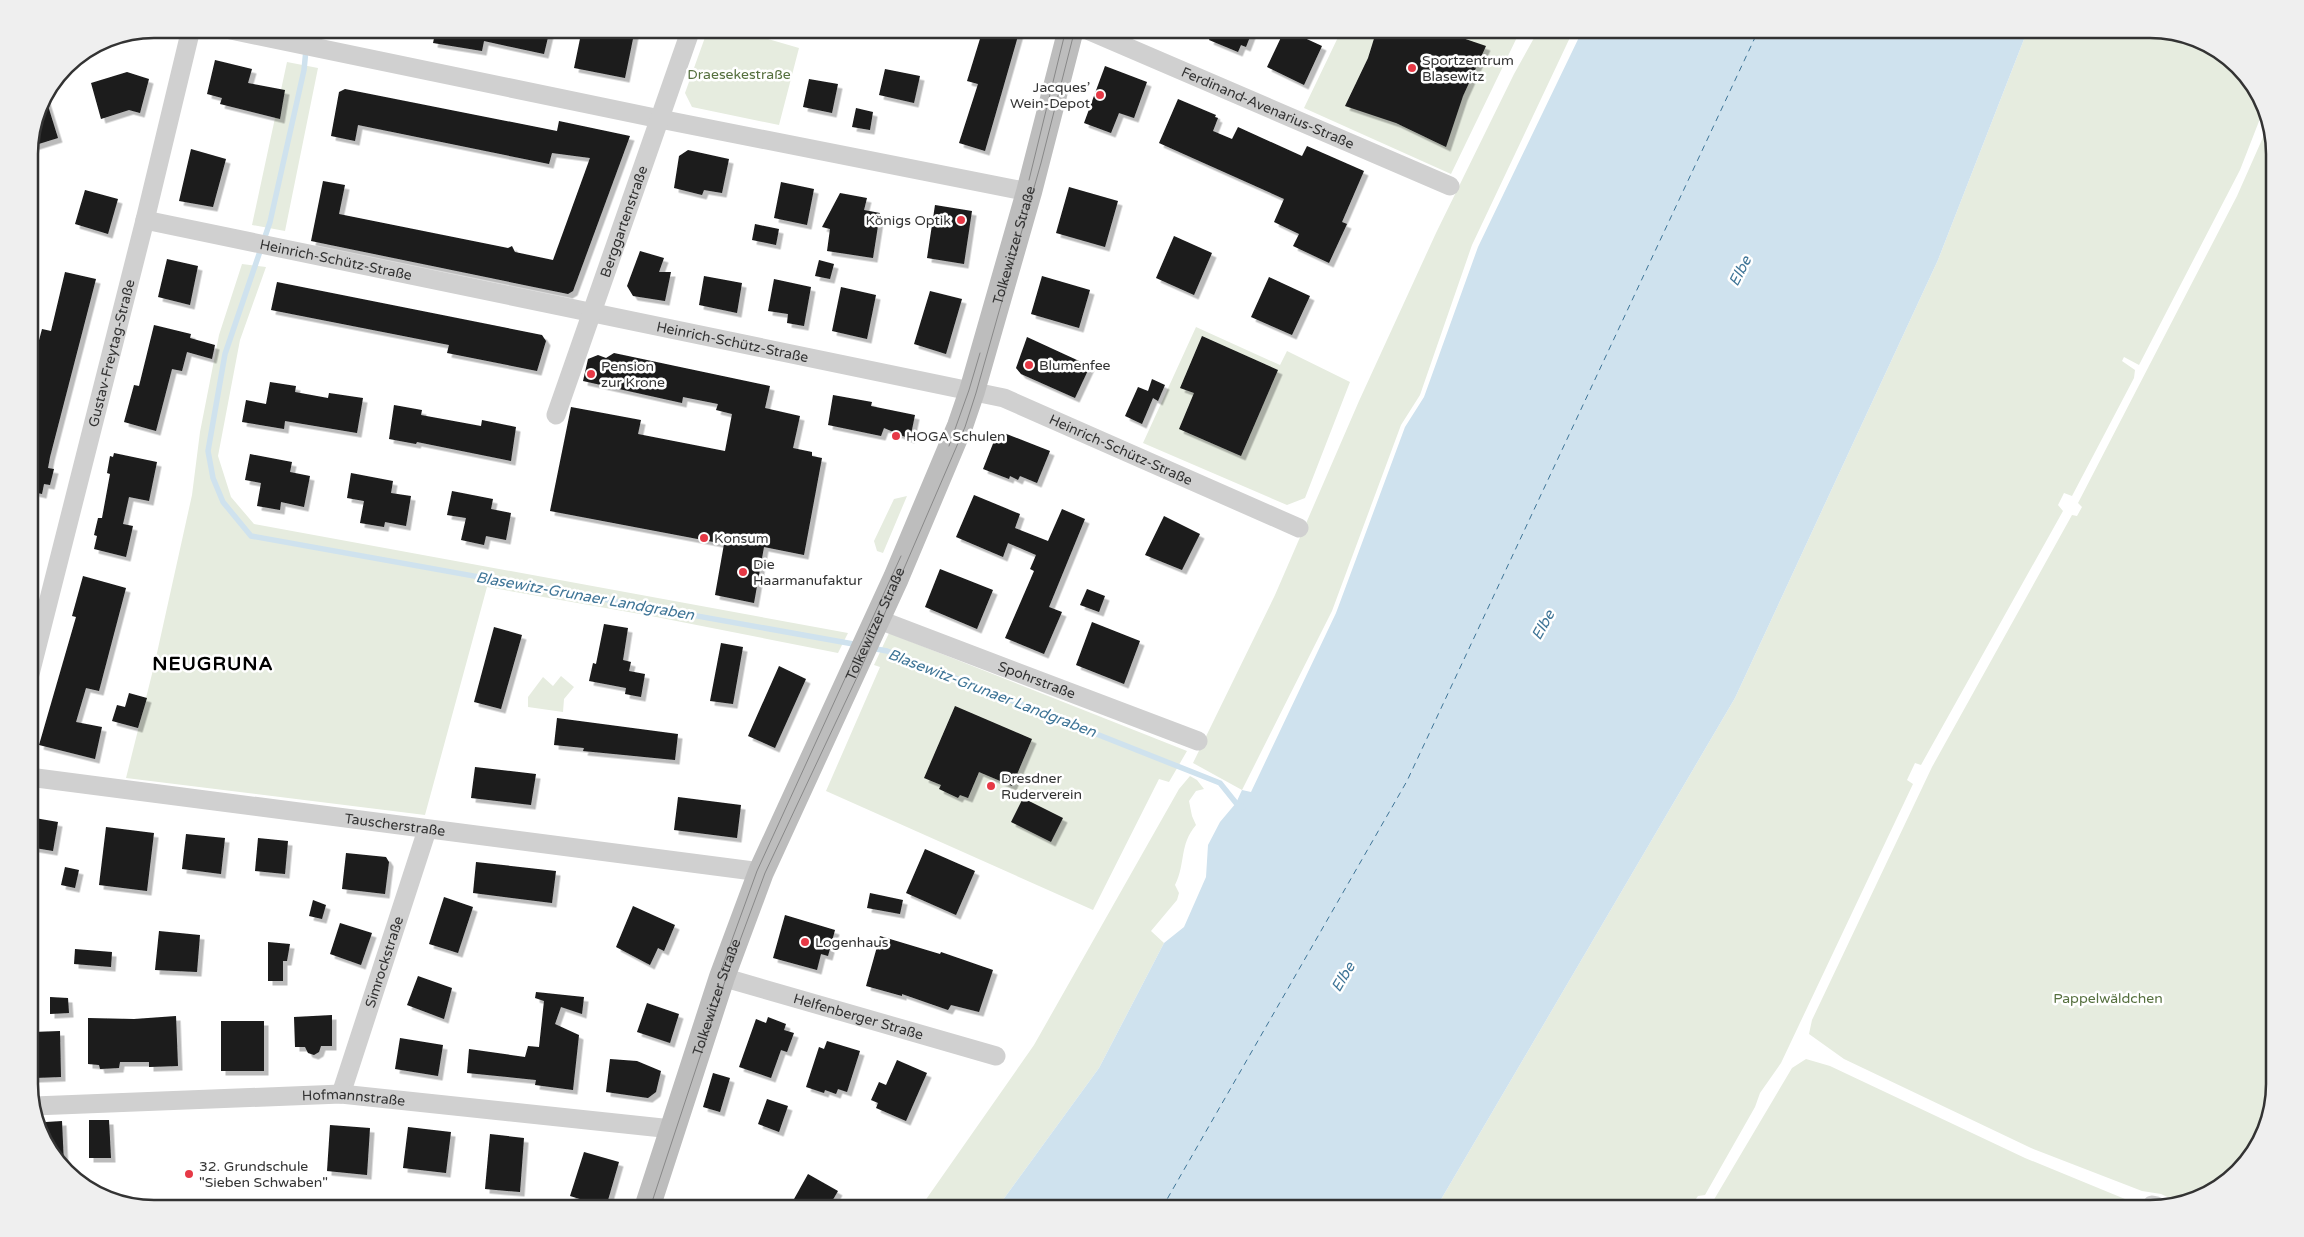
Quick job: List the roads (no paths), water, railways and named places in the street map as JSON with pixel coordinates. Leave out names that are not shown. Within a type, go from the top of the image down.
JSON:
[{"type":"main road","name":"Tolkewitzer Straße","points":[[650,1200],[722,977],[761,872],[858,660],[944,465],[972,391],[1029,192],[1069,37]]},
{"type":"street","name":"Gustav-Freytag-Straße","points":[[38,642],[145,220],[189,37]]},
{"type":"street","points":[[264,37],[660,119],[1029,192]]},
{"type":"street","name":"Berggartenstraße","points":[[556,415],[590,312],[688,37]]},
{"type":"street","name":"Ferdinand-Avenarius-Straße","points":[[1104,37],[1450,186]]},
{"type":"street","name":"Heinrich-Schütz-Straße","points":[[145,220],[1004,398],[1299,528]]},
{"type":"street","name":"Spohrstraße","points":[[875,622],[1198,741]]},
{"type":"street","name":"Tauscherstraße","points":[[38,778],[761,872]]},
{"type":"street","name":"Simrockstraße","points":[[341,1094],[427,830]]},
{"type":"street","name":"Helfenberger Straße","points":[[722,977],[996,1056]]},
{"type":"street","name":"Hofmannstraße","points":[[40,1106],[341,1094],[672,1129]]},
{"type":"water","name":"Elbe","points":[[1579,37],[2025,37],[1938,260],[1735,698],[1441,1200],[1003,1200],[1099,1068],[1164,943],[1184,927],[1206,877],[1208,845],[1220,822],[1236,803],[1242,790],[1251,792],[1336,613],[1405,427],[1424,397],[1478,247]]},
{"type":"waterway","name":"Blasewitz‐Grunaer Landgraben","points":[[307,37],[304,70],[270,222],[225,354],[208,451],[213,478],[223,502],[251,536],[859,645]]},
{"type":"waterway","name":"Blasewitz‐Grunaer Landgraben","points":[[871,648],[887,651],[1220,783],[1236,803],[1243,807]]},
{"type":"tram line","points":[[1029,180],[1064,37]]},
{"type":"tram line","points":[[653,1200],[726,978],[765,873],[859,673],[965,427],[1041,163],[1073,37]]},
{"type":"tram line","points":[[949,446],[980,353]]},
{"type":"tram line","points":[[720,973],[757,871],[901,556]]},
{"type":"place","name":"Sportzentrum Blasewitz","points":[[1412,68]]},
{"type":"place","name":"Jacques’ Wein-Depot","points":[[1100,95]]},
{"type":"place","name":"Königs Optik","points":[[961,220]]},
{"type":"place","name":"Blumenfee","points":[[1029,365]]},
{"type":"place","name":"Pension zur Krone","points":[[591,374]]},
{"type":"place","name":"HOGA Schulen","points":[[896,436]]},
{"type":"place","name":"Konsum","points":[[704,538]]},
{"type":"place","name":"Die Haarmanufaktur","points":[[743,572]]},
{"type":"place","name":"Dresdner Ruderverein","points":[[991,786]]},
{"type":"place","name":"Logenhaus","points":[[805,942]]},
{"type":"place","name":"32. Grundschule \"Sieben Schwaben\"","points":[[189,1174]]},
{"type":"district","name":"NEUGRUNA","points":[[213,664]]},
{"type":"park label","name":"Draesekestraße","points":[[739,74]]},
{"type":"park label","name":"Pappelwäldchen","points":[[2108,998]]}]
